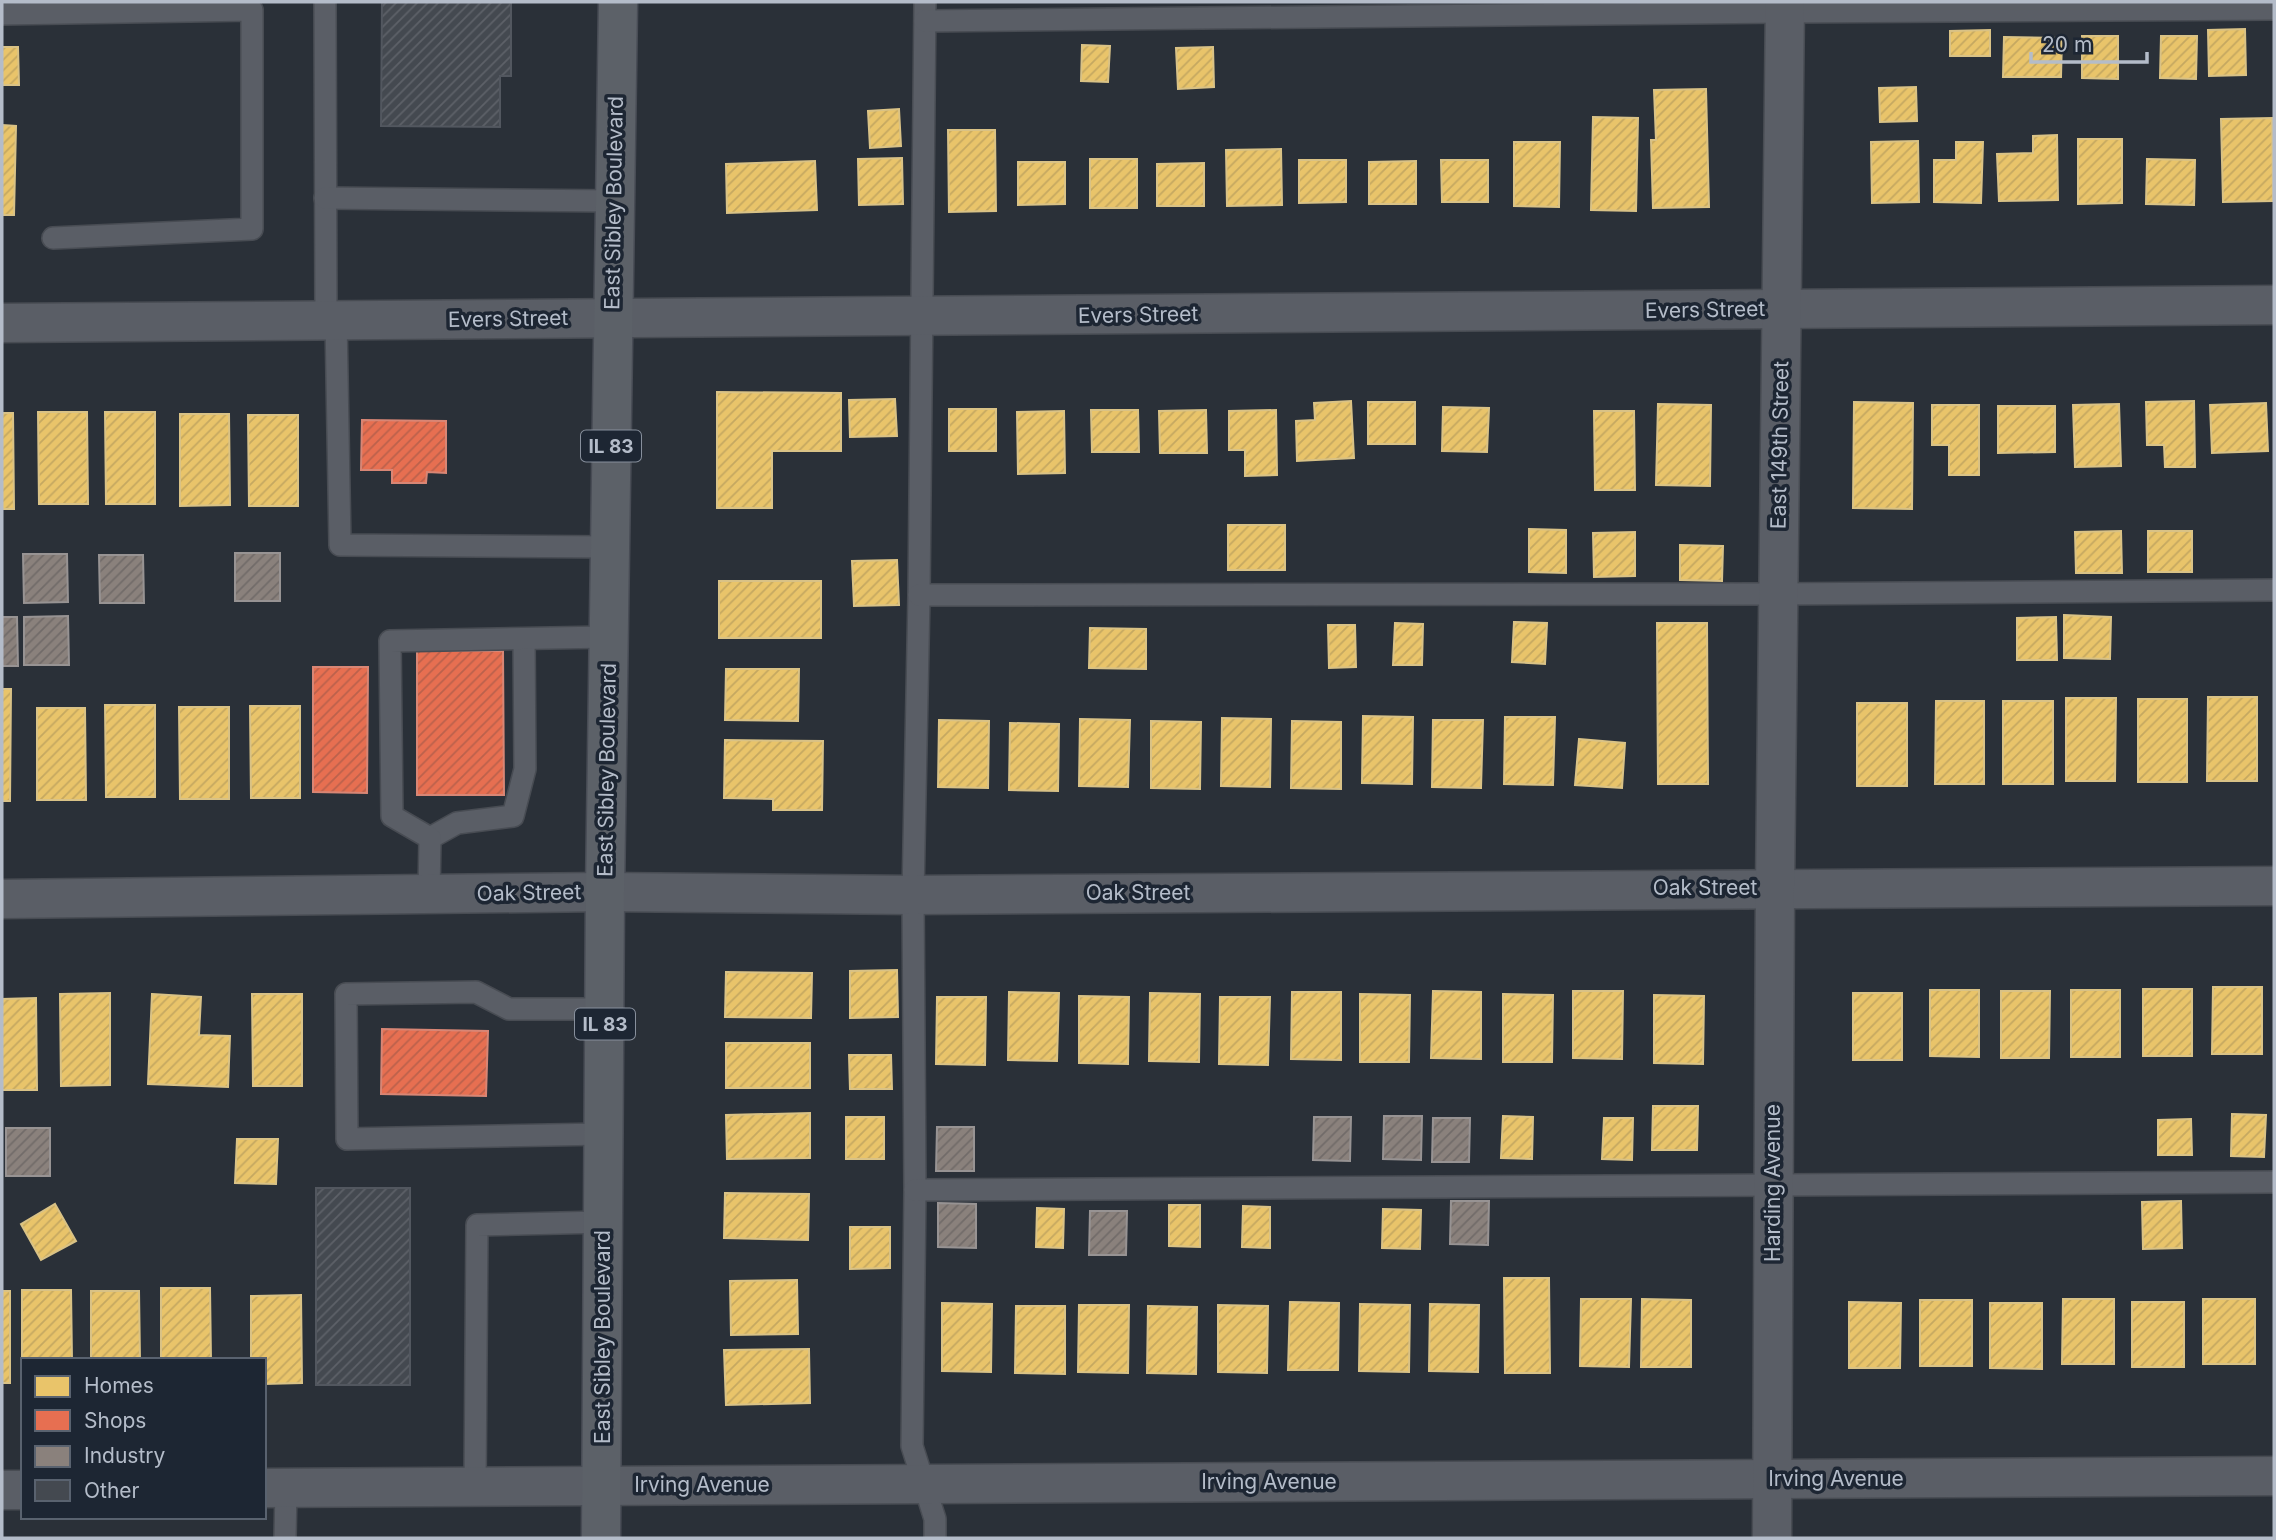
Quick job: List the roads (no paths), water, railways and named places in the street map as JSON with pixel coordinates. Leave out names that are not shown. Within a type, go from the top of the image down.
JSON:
[{"type":"main road","name":"East Sibley Boulevard","points":[[601,1538],[605,892],[618,2]]},
{"type":"street","name":"East 149th Street","points":[[1775,888],[1785,7]]},
{"type":"street","name":"Evers Street","points":[[2,323],[2274,305]]},
{"type":"street","name":"Oak Street","points":[[2,899],[605,892],[913,895],[2274,886]]},
{"type":"street","name":"Harding Avenue","points":[[1772,1479],[1775,888]]},
{"type":"street","name":"Irving Avenue","points":[[275,1488],[2274,1476]]},
{"type":"street","points":[[1772,1479],[1772,1538]]},
{"type":"street","points":[[2,1490],[21,1490]]},
{"type":"lane","points":[[325,2],[325,198],[340,545],[610,547]]},
{"type":"lane","points":[[935,1538],[935,1519],[912,1446],[915,1190],[913,895],[925,12],[1785,7],[2274,9]]},
{"type":"lane","points":[[2,14],[252,10],[252,229],[53,238]]},
{"type":"lane","points":[[325,198],[614,201]]},
{"type":"lane","points":[[919,595],[1778,594],[2274,590]]},
{"type":"lane","points":[[430,838],[392,816],[390,641],[608,637]]},
{"type":"lane","points":[[430,838],[457,822],[513,816],[526,769],[524,639]]},
{"type":"lane","points":[[429,894],[430,838]]},
{"type":"lane","points":[[604,1134],[347,1139],[346,994],[476,992],[509,1009],[605,1009]]},
{"type":"lane","points":[[915,1190],[2274,1182]]},
{"type":"lane","points":[[475,1487],[477,1225],[603,1222]]},
{"type":"lane","points":[[275,1488],[285,1538]]}]
